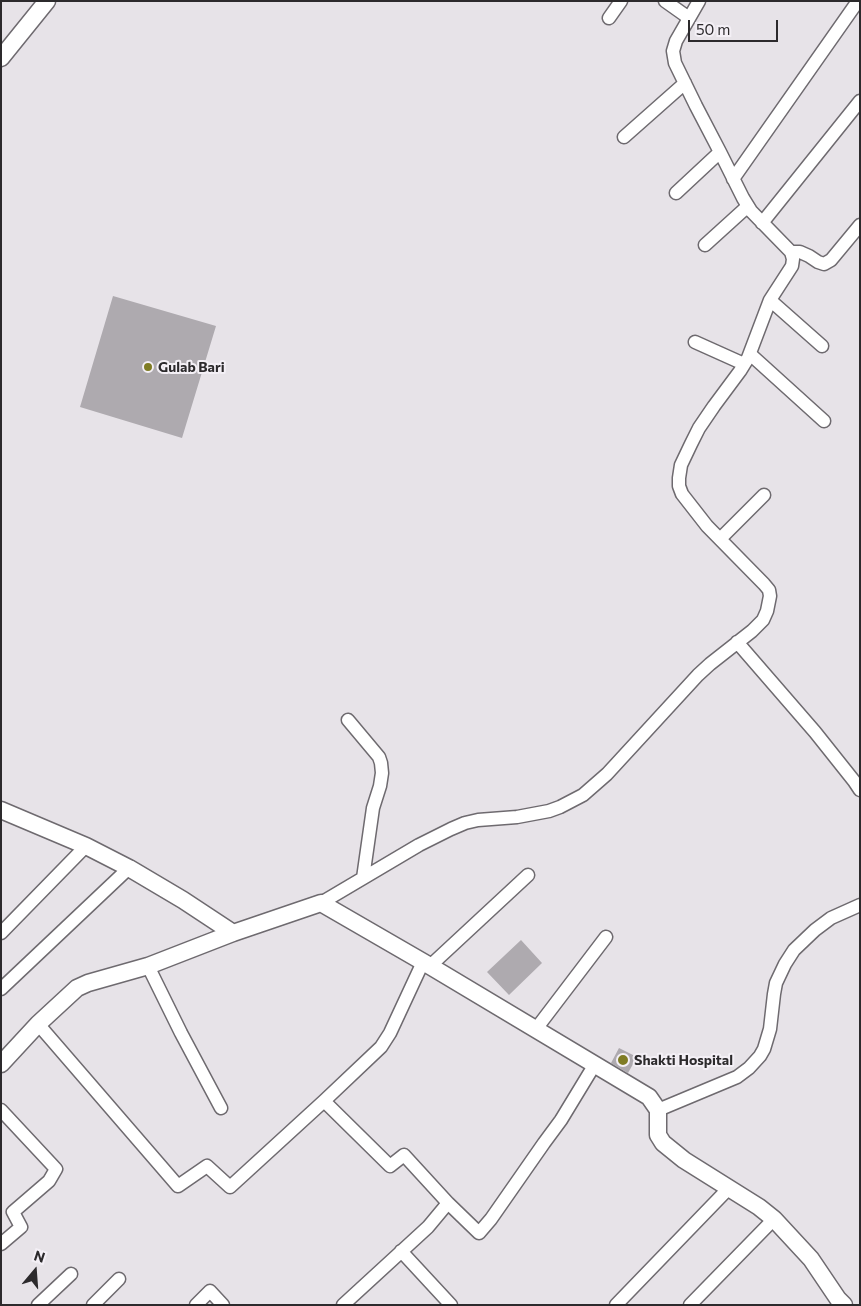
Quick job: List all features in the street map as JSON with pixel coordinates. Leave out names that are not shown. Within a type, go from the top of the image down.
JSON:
[{"type":"street","points":[[1,58],[47,1]]},
{"type":"street","points":[[610,18],[621,1]]},
{"type":"street","points":[[665,1],[689,18]]},
{"type":"street","points":[[1,1064],[38,1024],[77,988],[88,983],[148,966],[233,933],[321,903],[419,845],[465,823],[478,820],[517,818],[548,811],[560,807],[583,794],[607,774],[698,675],[763,620],[770,596],[769,590],[707,526],[682,494],[679,486],[681,465],[699,428],[747,359],[770,300],[792,266],[793,259],[791,252],[748,206],[676,63],[673,51],[676,41],[700,1]]},
{"type":"street","points":[[733,179],[858,1]]},
{"type":"street","points":[[624,137],[685,83]]},
{"type":"street","points":[[762,223],[860,101]]},
{"type":"street","points":[[676,193],[720,152]]},
{"type":"street","points":[[705,245],[748,206]]},
{"type":"street","points":[[791,252],[800,252],[824,264],[831,260],[860,225]]},
{"type":"street","points":[[770,300],[822,346]]},
{"type":"street","points":[[695,342],[747,359],[824,422]]},
{"type":"street","points":[[720,539],[764,495]]},
{"type":"street","points":[[737,642],[815,732],[860,790]]},
{"type":"street","points":[[348,720],[374,750],[381,763],[382,773],[371,815],[363,878]]},
{"type":"street","points":[[1,810],[86,846],[129,868],[233,933]]},
{"type":"street","points":[[1,933],[86,846]]},
{"type":"street","points":[[1,989],[129,868]]},
{"type":"street","points":[[38,1024],[178,1186],[207,1166],[230,1187],[381,1047],[426,964],[528,875]]},
{"type":"street","points":[[321,903],[649,1097],[658,1110],[658,1135],[663,1143],[684,1160],[759,1207],[774,1219],[811,1259],[844,1305]]},
{"type":"street","points":[[658,1110],[738,1077],[749,1068],[764,1049],[770,1029],[775,989],[790,956],[802,942],[831,918],[860,905]]},
{"type":"street","points":[[536,1029],[606,937]]},
{"type":"street","points":[[148,966],[221,1108]]},
{"type":"street","points":[[324,1101],[390,1166],[404,1155],[479,1233],[562,1120],[595,1064]]},
{"type":"street","points":[[1,1110],[56,1169],[49,1181],[13,1212],[21,1227],[1,1244]]},
{"type":"street","points":[[616,1305],[729,1188]]},
{"type":"street","points":[[342,1305],[428,1226],[448,1202]]},
{"type":"street","points":[[690,1305],[774,1219]]},
{"type":"street","points":[[401,1251],[451,1305]]},
{"type":"street","points":[[38,1305],[71,1274]]},
{"type":"street","points":[[93,1305],[119,1279]]},
{"type":"street","points":[[196,1305],[210,1291],[224,1305]]},
{"type":"building","name":"Gulab Bari","points":[[113,296],[216,326],[182,438],[80,407]]},
{"type":"building","points":[[521,940],[542,963],[509,995],[487,972]]},
{"type":"building","points":[[619,1048],[637,1057],[628,1073],[611,1063]]},
{"type":"place","name":"Gulab Bari","points":[[148,367]]},
{"type":"place","name":"Shakti Hospital","points":[[623,1060]]}]
